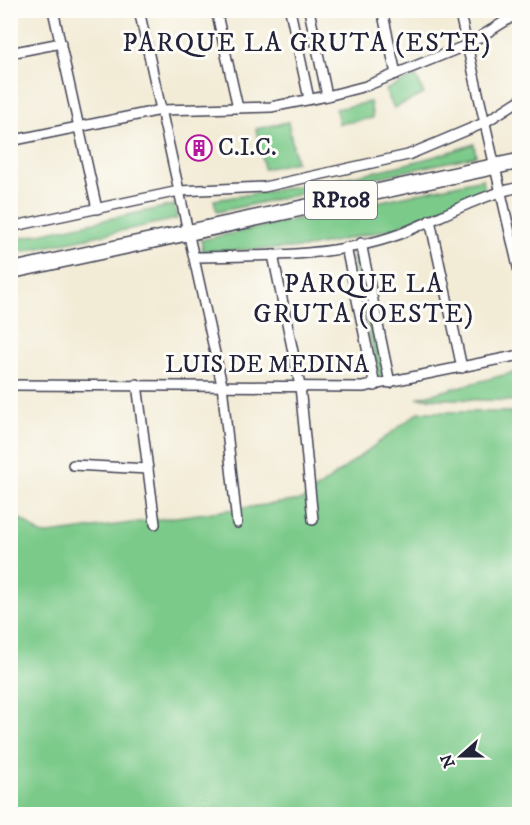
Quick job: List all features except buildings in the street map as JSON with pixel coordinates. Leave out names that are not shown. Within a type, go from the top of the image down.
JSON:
[{"type":"main road","name":"RP108","points":[[15,272],[519,161]]},
{"type":"street","points":[[53,10],[97,209]]},
{"type":"street","points":[[139,10],[196,257],[222,385],[237,523]]},
{"type":"street","points":[[216,10],[237,108]]},
{"type":"street","points":[[290,10],[309,99]]},
{"type":"street","points":[[309,10],[327,96]]},
{"type":"street","points":[[382,10],[396,74]]},
{"type":"street","points":[[459,10],[519,276]]},
{"type":"street","points":[[10,141],[161,110],[271,107],[327,96],[396,74],[467,45],[519,12]]},
{"type":"street","points":[[10,54],[61,43]]},
{"type":"street","points":[[10,227],[179,191],[264,186],[408,155],[484,123],[519,100]]},
{"type":"street","points":[[196,257],[308,254],[361,243],[398,234],[501,191],[519,187]]},
{"type":"street","points":[[430,220],[462,368]]},
{"type":"street","points":[[361,243],[390,382]]},
{"type":"street","points":[[346,246],[375,386]]},
{"type":"street","points":[[273,255],[300,386],[313,520]]},
{"type":"street","name":"LUIS DE MEDINA","points":[[10,385],[375,386],[519,355]]},
{"type":"street","points":[[137,384],[155,524]]},
{"type":"street","points":[[73,465],[148,469]]},
{"type":"green space","points":[[416,76],[424,94],[394,108],[385,90]]},
{"type":"green space","points":[[370,102],[373,118],[339,124],[336,109]]},
{"type":"green space","points":[[288,122],[296,162],[264,169],[256,129]]},
{"type":"green space","points":[[474,144],[476,156],[217,212],[214,200],[378,171]]},
{"type":"green space","points":[[483,179],[485,191],[395,228],[305,248],[203,251],[201,240]]},
{"type":"green space","points":[[174,205],[177,219],[11,254],[11,240]]},
{"type":"green space","points":[[357,251],[384,378],[379,379],[352,252]]},
{"type":"green space","points":[[519,371],[519,401],[417,398]]},
{"type":"green space","points":[[419,412],[519,412],[519,814],[11,814],[10,511],[42,535],[302,500]]},
{"type":"place","name":"C.I.C.","points":[[199,148]]},
{"type":"district","name":"PARQUE LA GRUTA (ESTE)","points":[[307,43]]},
{"type":"district","name":"PARQUE LA GRUTA (OESTE)","points":[[364,299]]}]
